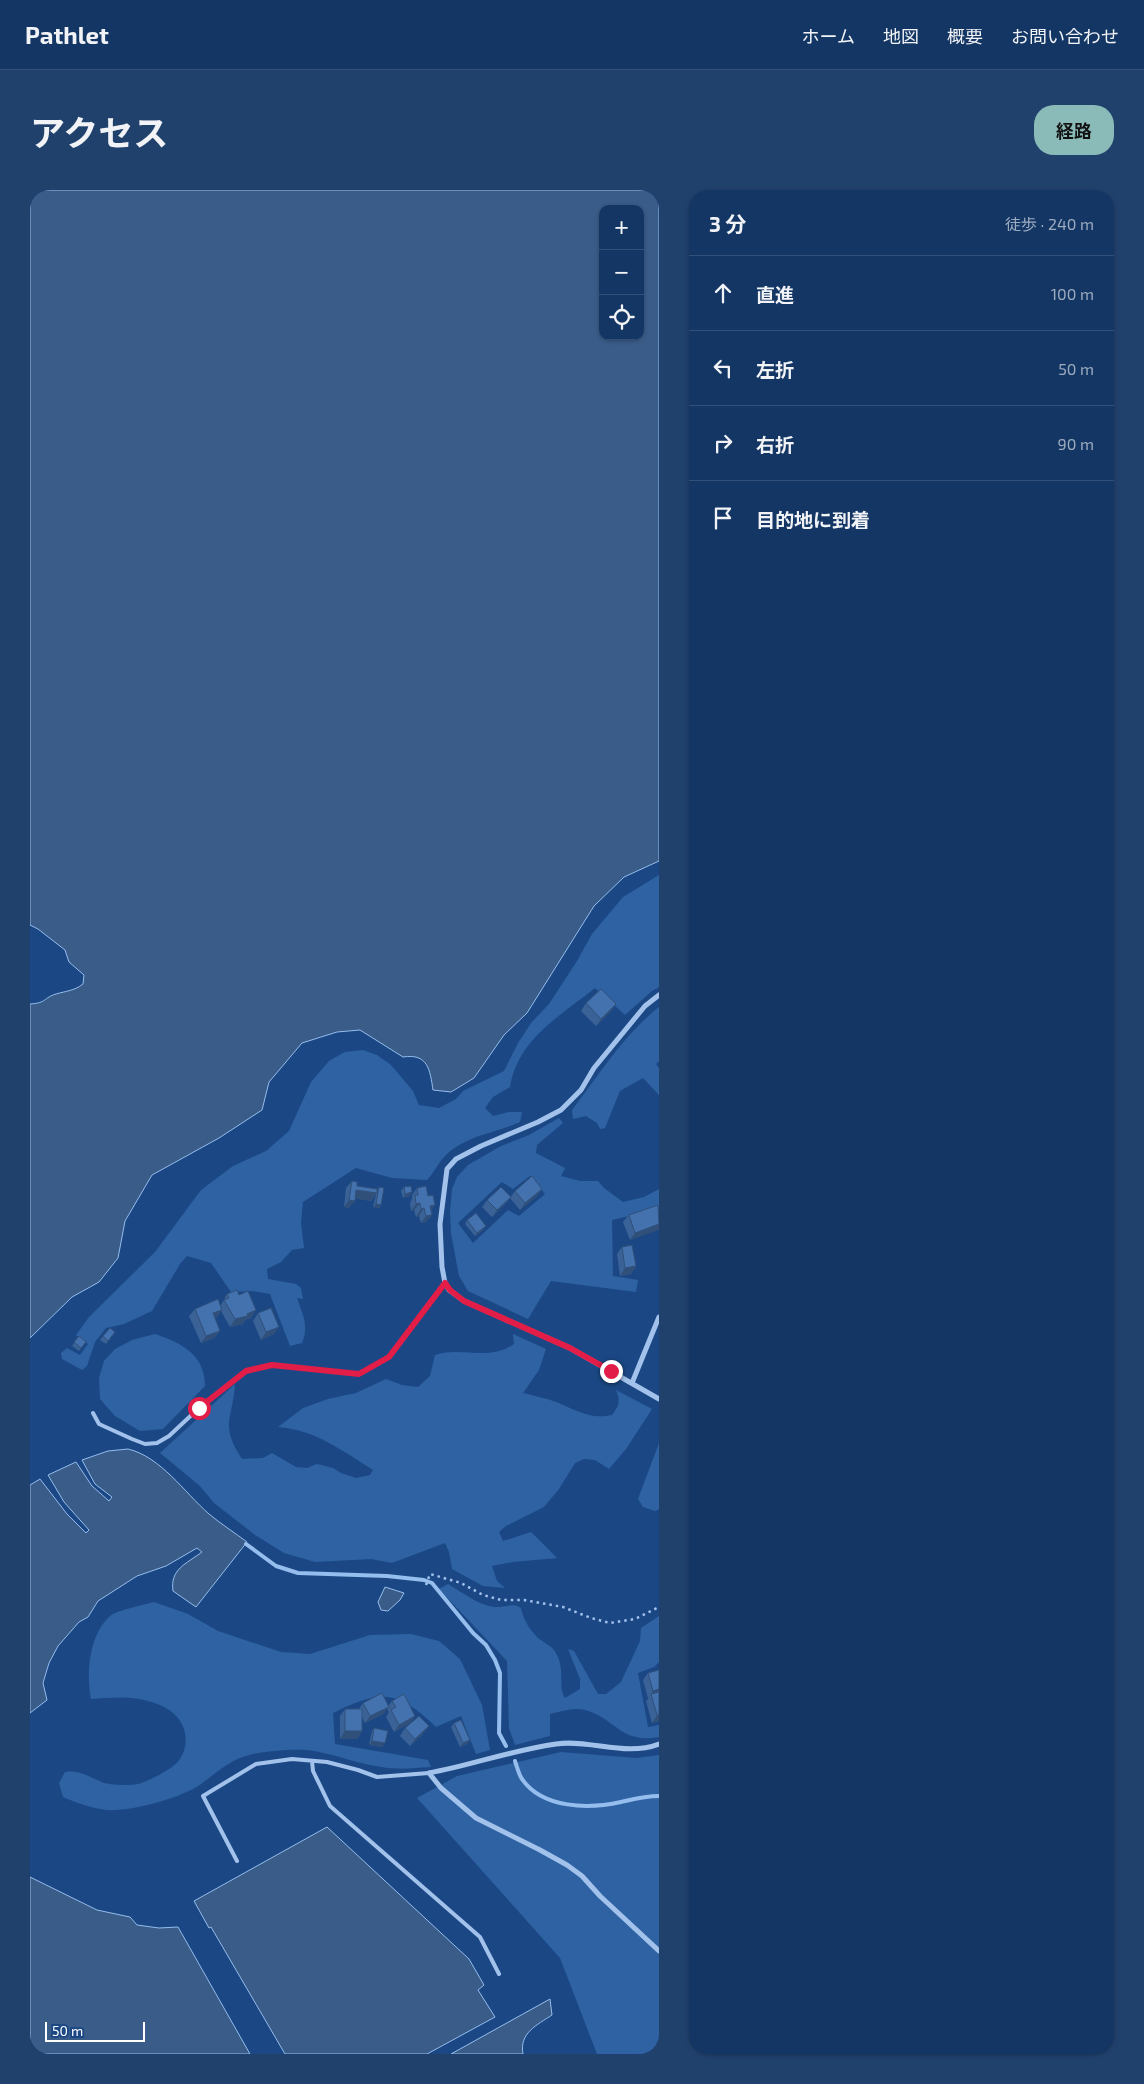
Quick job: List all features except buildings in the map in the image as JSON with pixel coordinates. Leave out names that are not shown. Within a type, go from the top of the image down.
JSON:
[{"type":"street","points":[[659,995],[645,1006],[594,1068],[581,1090],[561,1110],[456,1159],[447,1169],[440,1224],[445,1283],[450,1290],[464,1301],[570,1348],[659,1399]]},
{"type":"street","points":[[632,1383],[659,1317]]},
{"type":"street","points":[[659,1744],[642,1749],[558,1744],[429,1773],[442,1788],[476,1818],[540,1850],[582,1876],[600,1896],[659,1951]]},
{"type":"lane","points":[[93,1414],[99,1424],[145,1444],[157,1443],[169,1436],[199,1408],[246,1371],[272,1365],[359,1374],[389,1357],[445,1283]]},
{"type":"lane","points":[[237,1861],[203,1796],[256,1764],[292,1759],[358,1770],[377,1777],[429,1773]]},
{"type":"lane","points":[[312,1761],[313,1771],[330,1806],[480,1937],[499,1974]]},
{"type":"path","points":[[426,1585],[430,1574],[461,1583],[483,1595],[501,1600],[524,1600],[563,1607],[591,1618],[620,1623],[635,1620],[648,1611],[659,1607]]},
{"type":"shaded area","points":[[30,190],[659,190],[659,861],[624,877],[594,906],[527,1013],[504,1035],[474,1078],[451,1092],[433,1090],[429,1070],[423,1060],[411,1056],[403,1057],[360,1030],[337,1032],[302,1043],[269,1082],[262,1110],[219,1138],[152,1175],[125,1221],[118,1258],[99,1282],[72,1297],[30,1338],[30,1004],[39,1003],[52,996],[76,988],[83,984],[84,975],[69,962],[65,950],[30,925]]},
{"type":"shaded area","points":[[659,875],[659,987],[625,1015],[595,988],[542,1030],[522,1055],[514,1070],[510,1087],[493,1097],[485,1108],[493,1116],[509,1112],[522,1112],[520,1122],[462,1143],[443,1158],[427,1180],[392,1178],[356,1168],[303,1202],[301,1223],[304,1248],[292,1250],[281,1262],[267,1269],[268,1279],[296,1284],[301,1288],[303,1299],[297,1298],[305,1326],[302,1343],[290,1346],[270,1294],[252,1291],[231,1292],[211,1263],[187,1256],[180,1264],[152,1311],[124,1324],[106,1328],[95,1342],[87,1366],[82,1370],[62,1359],[61,1353],[67,1348],[80,1355],[88,1344],[76,1335],[89,1317],[155,1252],[201,1190],[233,1166],[266,1151],[289,1131],[311,1082],[329,1061],[345,1052],[363,1050],[377,1055],[391,1065],[413,1091],[419,1105],[439,1108],[456,1099],[463,1091],[504,1071],[518,1043],[531,1023],[549,1004],[592,934],[623,897]]},
{"type":"shaded area","points":[[659,1007],[659,1061],[656,1064],[659,1068],[659,1095],[643,1078],[620,1091],[605,1128],[600,1129],[597,1123],[586,1116],[573,1119],[572,1110],[612,1056],[634,1030]]},
{"type":"shaded area","points":[[559,1118],[563,1123],[537,1145],[536,1153],[565,1168],[561,1176],[580,1181],[598,1181],[604,1188],[623,1202],[644,1197],[659,1189],[659,1209],[612,1220],[613,1276],[638,1280],[636,1292],[551,1281],[528,1319],[468,1291],[459,1276],[451,1233],[452,1189],[457,1177],[468,1165],[501,1146],[529,1135]],"holes":[[[530,1176],[545,1194],[519,1216],[508,1210],[473,1243],[458,1223],[502,1182],[513,1189]]]},
{"type":"shaded area","points":[[155,1334],[183,1346],[196,1358],[204,1375],[205,1386],[163,1429],[140,1431],[115,1416],[100,1399],[99,1378],[104,1361],[115,1349],[132,1340]]},
{"type":"shaded area","points":[[513,1334],[546,1349],[539,1370],[523,1393],[590,1415],[604,1416],[612,1415],[618,1406],[619,1400],[616,1390],[652,1409],[626,1449],[609,1469],[595,1460],[584,1459],[575,1463],[559,1489],[544,1507],[506,1526],[499,1532],[503,1541],[531,1532],[557,1558],[492,1566],[497,1581],[505,1588],[483,1586],[452,1569],[449,1552],[445,1543],[392,1563],[371,1559],[315,1562],[284,1553],[255,1535],[214,1503],[200,1486],[160,1453],[235,1384],[229,1429],[235,1447],[242,1459],[263,1458],[272,1453],[296,1467],[307,1468],[317,1464],[333,1468],[356,1478],[370,1475],[373,1470],[328,1442],[304,1432],[278,1427],[303,1408],[328,1399],[356,1393],[386,1379],[402,1385],[418,1387],[430,1376],[435,1355],[456,1352],[495,1352],[514,1344]]},
{"type":"shaded area","points":[[659,1443],[659,1509],[655,1511],[643,1507],[638,1499]]},
{"type":"shaded area","points":[[128,1449],[140,1453],[162,1467],[209,1514],[247,1542],[196,1607],[173,1591],[173,1583],[174,1577],[180,1568],[202,1552],[197,1548],[166,1566],[137,1576],[98,1601],[88,1617],[79,1622],[58,1646],[49,1663],[43,1683],[47,1700],[30,1713],[30,1485],[40,1479],[67,1514],[86,1533],[89,1530],[64,1502],[48,1475],[76,1462],[92,1486],[109,1501],[112,1497],[95,1484],[82,1460],[108,1451]]},
{"type":"shaded area","points":[[448,1584],[488,1606],[515,1605],[521,1608],[525,1620],[532,1631],[554,1650],[558,1657],[565,1698],[580,1689],[580,1679],[568,1649],[574,1651],[598,1694],[606,1694],[621,1682],[640,1641],[641,1628],[659,1616],[659,1662],[654,1667],[638,1673],[648,1727],[659,1725],[659,1737],[635,1737],[619,1730],[596,1714],[577,1709],[550,1714],[550,1736],[515,1745],[509,1728],[507,1661],[439,1589]]},
{"type":"shaded area","points":[[385,1587],[404,1593],[400,1600],[388,1611],[381,1610],[378,1602]]},
{"type":"shaded area","points":[[154,1602],[188,1614],[218,1631],[281,1652],[310,1654],[370,1635],[411,1634],[439,1641],[460,1659],[482,1705],[490,1750],[476,1754],[461,1716],[436,1727],[410,1706],[398,1700],[388,1697],[376,1697],[350,1705],[333,1713],[335,1744],[428,1760],[431,1767],[387,1768],[314,1751],[275,1751],[245,1756],[225,1766],[201,1784],[182,1794],[142,1806],[106,1810],[84,1805],[63,1797],[59,1783],[65,1772],[80,1773],[107,1784],[135,1785],[167,1770],[177,1763],[184,1751],[186,1736],[184,1728],[176,1715],[162,1706],[136,1698],[91,1699],[89,1667],[97,1633],[113,1614]]},
{"type":"shaded area","points":[[561,1752],[636,1758],[659,1755],[659,2054],[597,2054],[560,1958],[417,1798],[457,1776]]},
{"type":"shaded area","points":[[327,1827],[469,1959],[484,1985],[478,1990],[495,2017],[427,2054],[285,2054],[194,1901]]},
{"type":"shaded area","points":[[30,1877],[97,1910],[130,1917],[137,1925],[159,1928],[178,1927],[250,2054],[30,2054]]},
{"type":"shaded area","points":[[550,1999],[552,2015],[535,2026],[526,2035],[522,2047],[523,2054],[451,2054]]},
{"type":"waterway","points":[[246,1544],[276,1566],[298,1573],[387,1576],[424,1580],[432,1583],[473,1633],[486,1645],[495,1660],[500,1673],[499,1733],[506,1746]]},
{"type":"waterway","points":[[515,1761],[521,1777],[531,1789],[554,1801],[581,1806],[595,1806],[659,1796]]},
{"type":"route","points":[[199,1408],[227,1384],[246,1371],[272,1365],[359,1374],[377,1365],[389,1357],[445,1283],[450,1290],[464,1301],[570,1348],[611,1371]]}]
